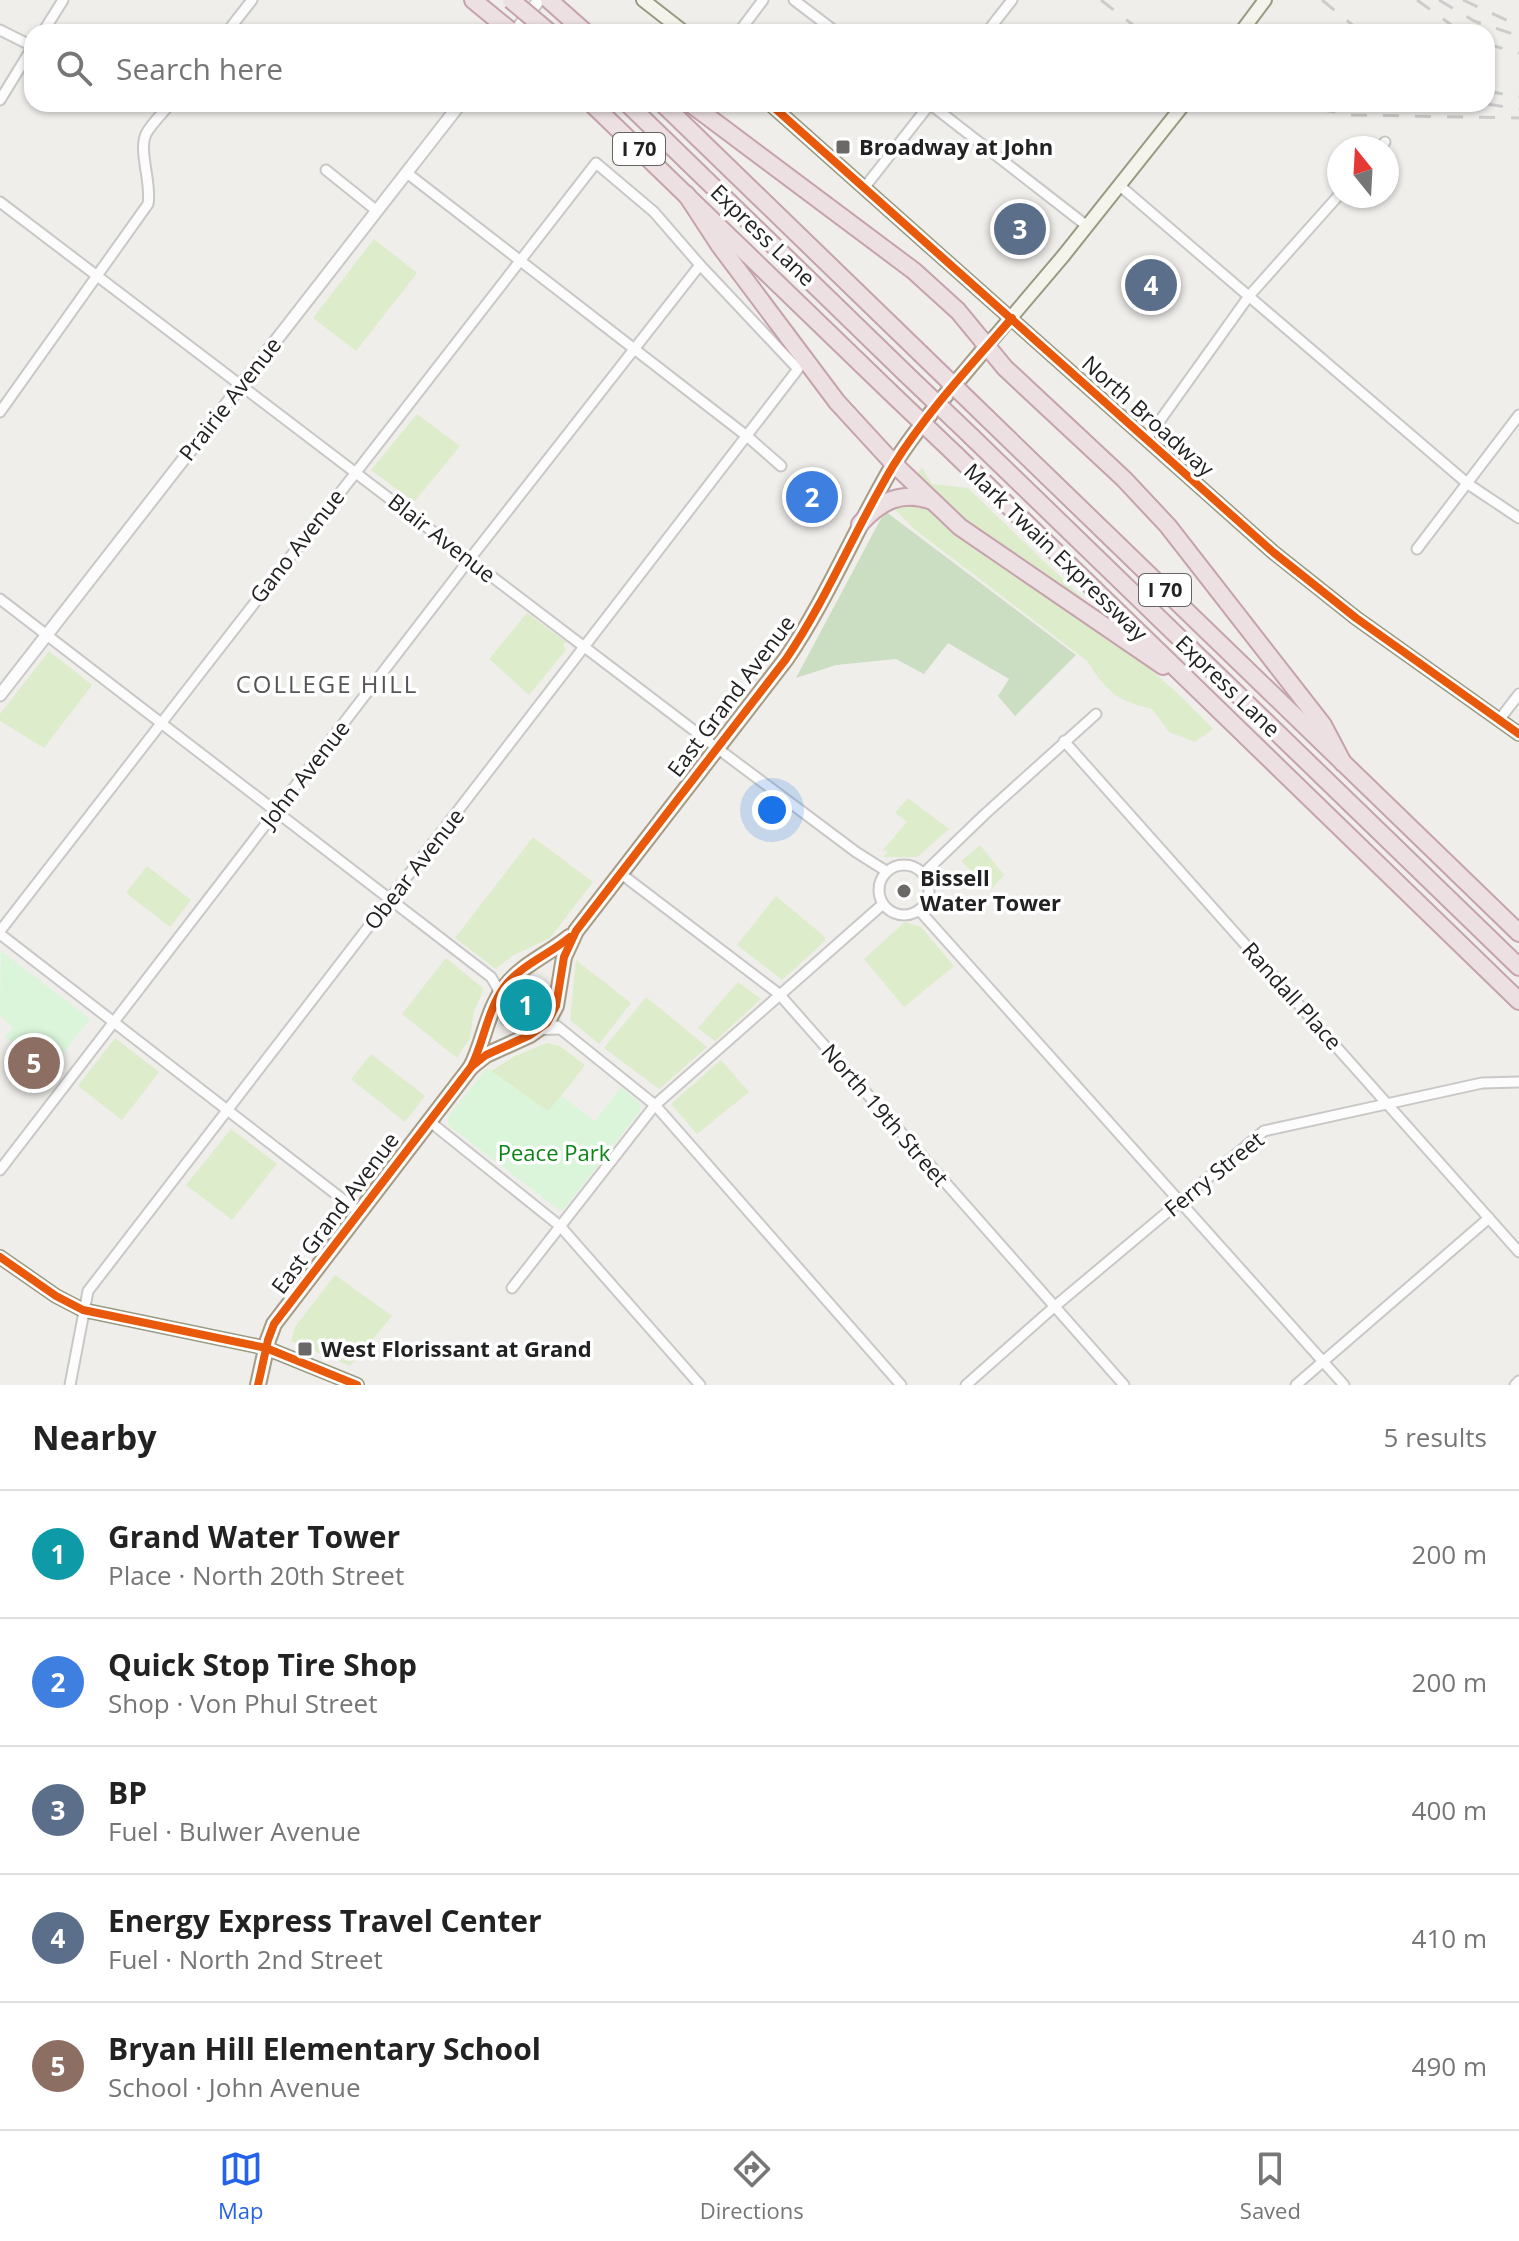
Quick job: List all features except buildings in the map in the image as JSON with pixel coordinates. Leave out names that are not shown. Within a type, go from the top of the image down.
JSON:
[{"type":"highway","points":[[473,0],[503,24]]},
{"type":"highway","points":[[511,0],[540,24]]},
{"type":"highway","points":[[549,0],[576,24]]},
{"type":"highway","name":"Mark Twain Expressway","points":[[600,112],[1519,1001]]},
{"type":"highway","name":"Express Lane","points":[[636,112],[1519,967]]},
{"type":"highway","name":"I 70","points":[[671,112],[1519,933]]},
{"type":"highway","points":[[702,112],[923,278],[958,311],[1005,368],[1124,479],[1168,526],[1323,725],[1343,763]]},
{"type":"highway","points":[[686,194],[720,246],[837,402],[932,501],[974,537],[1203,694]]},
{"type":"highway","points":[[860,524],[881,504],[894,497],[909,495],[932,501]]},
{"type":"main road","points":[[643,0],[674,24]]},
{"type":"main road","points":[[1247,24],[1265,0]]},
{"type":"main road","name":"North Broadway","points":[[779,112],[1146,440],[1321,591],[1519,734]]},
{"type":"main road","name":"East Grand Avenue","points":[[471,1067],[486,1055],[540,1029],[553,1014],[564,957],[576,931],[799,640],[860,524],[914,434],[1178,112]]},
{"type":"main road","name":"East Grand Avenue","points":[[258,1385],[270,1332],[279,1317],[471,1067],[499,996],[512,978],[576,931]]},
{"type":"main road","points":[[0,1257],[56,1296],[83,1310],[266,1348],[357,1385]]},
{"type":"street","points":[[48,24],[63,0]]},
{"type":"street","points":[[233,24],[252,0]]},
{"type":"street","points":[[520,24],[539,0]]},
{"type":"street","points":[[745,24],[763,0]]},
{"type":"street","points":[[794,0],[826,24]]},
{"type":"street","points":[[993,24],[1012,0]]},
{"type":"street","points":[[0,30],[24,43]]},
{"type":"street","points":[[0,100],[24,60]]},
{"type":"street","points":[[0,412],[148,204],[151,191],[144,144],[146,134],[164,112]]},
{"type":"street","name":"Prairie Avenue","points":[[0,695],[454,112]]},
{"type":"street","points":[[864,188],[924,112]]},
{"type":"street","points":[[940,112],[1087,226]]},
{"type":"street","name":"Gano Avenue","points":[[0,932],[596,163],[654,212],[700,265]]},
{"type":"street","points":[[326,170],[377,211]]},
{"type":"street","points":[[407,173],[748,437],[781,466]]},
{"type":"street","points":[[1119,185],[1468,484],[1519,518]]},
{"type":"street","name":"Blair Avenue","points":[[0,202],[856,852],[886,871],[908,866],[923,874]]},
{"type":"street","points":[[1146,440],[1249,296],[1327,208]]},
{"type":"street","name":"John Avenue","points":[[0,1170],[700,265]]},
{"type":"street","name":"Obear Avenue","points":[[70,1385],[88,1291],[798,369],[700,265]]},
{"type":"street","points":[[1417,549],[1519,415]]},
{"type":"street","points":[[0,599],[491,977],[506,1020],[518,1028],[559,1029]]},
{"type":"street","points":[[1499,720],[1519,694]]},
{"type":"street","points":[[886,871],[879,888],[883,904],[899,915],[919,910],[929,893],[923,874],[1096,714]]},
{"type":"street","name":"Randall Place","points":[[1064,741],[1519,1252]]},
{"type":"street","name":"North 19th Street","points":[[620,873],[779,994],[1124,1385]]},
{"type":"street","points":[[512,1288],[655,1105],[883,904]]},
{"type":"street","points":[[919,910],[1344,1385]]},
{"type":"street","points":[[0,932],[359,1212]]},
{"type":"street","points":[[491,977],[528,979],[541,986],[559,1029],[655,1105],[901,1385]]},
{"type":"street","name":"Ferry Street","points":[[966,1385],[1264,1131],[1482,1083],[1519,1082]]},
{"type":"street","points":[[429,1121],[560,1226],[700,1385]]},
{"type":"street","points":[[1296,1385],[1489,1218]]},
{"type":"green space","points":[[374,239],[417,273],[356,351],[313,318]]},
{"type":"green space","points":[[417,414],[460,446],[414,502],[371,470]]},
{"type":"green space","points":[[922,467],[932,484],[968,488],[1106,621],[975,530],[926,488],[918,473]]},
{"type":"green space","points":[[907,501],[930,507],[1077,611],[1148,667],[1213,729],[1195,742],[1169,732],[1152,709],[1114,694],[1087,661],[914,529],[891,505]]},
{"type":"green space","points":[[885,511],[1076,655],[1015,716],[998,696],[1009,679],[948,643],[924,674],[896,659],[836,665],[796,678]]},
{"type":"green space","points":[[527,613],[566,642],[563,645],[566,650],[529,695],[489,659]]},
{"type":"green space","points":[[49,651],[92,685],[44,748],[0,721],[0,714]]},
{"type":"green space","points":[[908,798],[949,829],[917,857],[883,857],[888,852],[883,850],[907,822],[895,813]]},
{"type":"green space","points":[[533,837],[593,882],[550,938],[512,956],[496,969],[455,938]]},
{"type":"green space","points":[[980,845],[1004,875],[991,890],[961,861]]},
{"type":"green space","points":[[147,866],[191,900],[170,927],[126,893]]},
{"type":"green space","points":[[776,896],[825,937],[825,941],[782,980],[737,945]]},
{"type":"green space","points":[[905,922],[921,927],[954,966],[904,1007],[864,959]]},
{"type":"green space","points":[[1,951],[90,1019],[56,1062],[49,1057],[43,1066],[5,1037],[13,1027],[0,1016]]},
{"type":"green space","points":[[446,958],[484,989],[474,1011],[470,1038],[457,1058],[402,1014]]},
{"type":"green space","points":[[576,960],[631,1003],[599,1044],[570,1020]]},
{"type":"green space","points":[[738,982],[761,999],[715,1041],[698,1028]]},
{"type":"green space","points":[[521,987],[532,988],[543,1000],[542,1012],[529,1022],[517,1020],[509,1011],[511,994]]},
{"type":"green space","points":[[646,997],[707,1047],[659,1089],[604,1048]]},
{"type":"green space","points":[[115,1038],[159,1072],[122,1120],[78,1086]]},
{"type":"green space","points":[[547,1043],[560,1046],[585,1065],[549,1112],[491,1071],[515,1056]]},
{"type":"green space","points":[[371,1054],[425,1096],[405,1122],[351,1079]]},
{"type":"green space","points":[[721,1060],[749,1092],[697,1134],[671,1104]]},
{"type":"green space","name":"Peace Park","points":[[487,1068],[548,1111],[561,1096],[595,1121],[621,1087],[641,1104],[640,1111],[563,1210],[448,1125],[448,1117]]},
{"type":"green space","points":[[231,1129],[277,1164],[232,1220],[186,1185]]},
{"type":"green space","points":[[335,1275],[392,1316],[350,1366],[291,1341],[295,1327]]},
{"type":"railway","points":[[1101,0],[1132,24]]},
{"type":"railway","points":[[1322,0],[1351,24]]},
{"type":"railway","points":[[1417,0],[1450,24]]},
{"type":"railway","points":[[1439,0],[1483,24]]},
{"type":"railway","points":[[1463,0],[1519,26]]},
{"type":"railway","points":[[1495,28],[1519,36]]},
{"type":"railway","points":[[1495,46],[1519,53]]},
{"type":"railway","points":[[1495,92],[1519,97]]},
{"type":"railway","points":[[1495,105],[1519,109]]},
{"type":"railway","points":[[1335,112],[1352,115],[1519,118]]},
{"type":"cycle path","points":[[779,112],[1273,552],[1356,618],[1519,734]]},
{"type":"cycle path","points":[[471,1067],[486,1055],[530,1035],[547,1023],[556,1006],[564,957],[576,931],[786,659],[906,446],[1012,318]]},
{"type":"cycle path","points":[[258,1385],[274,1324],[471,1067],[494,1005],[505,986],[519,972],[570,937]]},
{"type":"cycle path","points":[[0,1257],[56,1296],[83,1310],[266,1348],[357,1385]]},
{"type":"place","name":"Broadway at John","points":[[843,147]]},
{"type":"place","name":"BP","points":[[1020,229]]},
{"type":"place","name":"Energy Express Travel Center","points":[[1151,285]]},
{"type":"place","name":"Quick Stop Tire Shop","points":[[812,497]]},
{"type":"place","name":"Bissell Water Tower","points":[[904,891]]},
{"type":"place","name":"Grand Water Tower","points":[[526,1005]]},
{"type":"place","name":"Bryan Hill Elementary School","points":[[34,1063]]},
{"type":"place","name":"West Florissant at Grand","points":[[305,1349]]},
{"type":"district","name":"COLLEGE HILL","points":[[327,685]]}]
